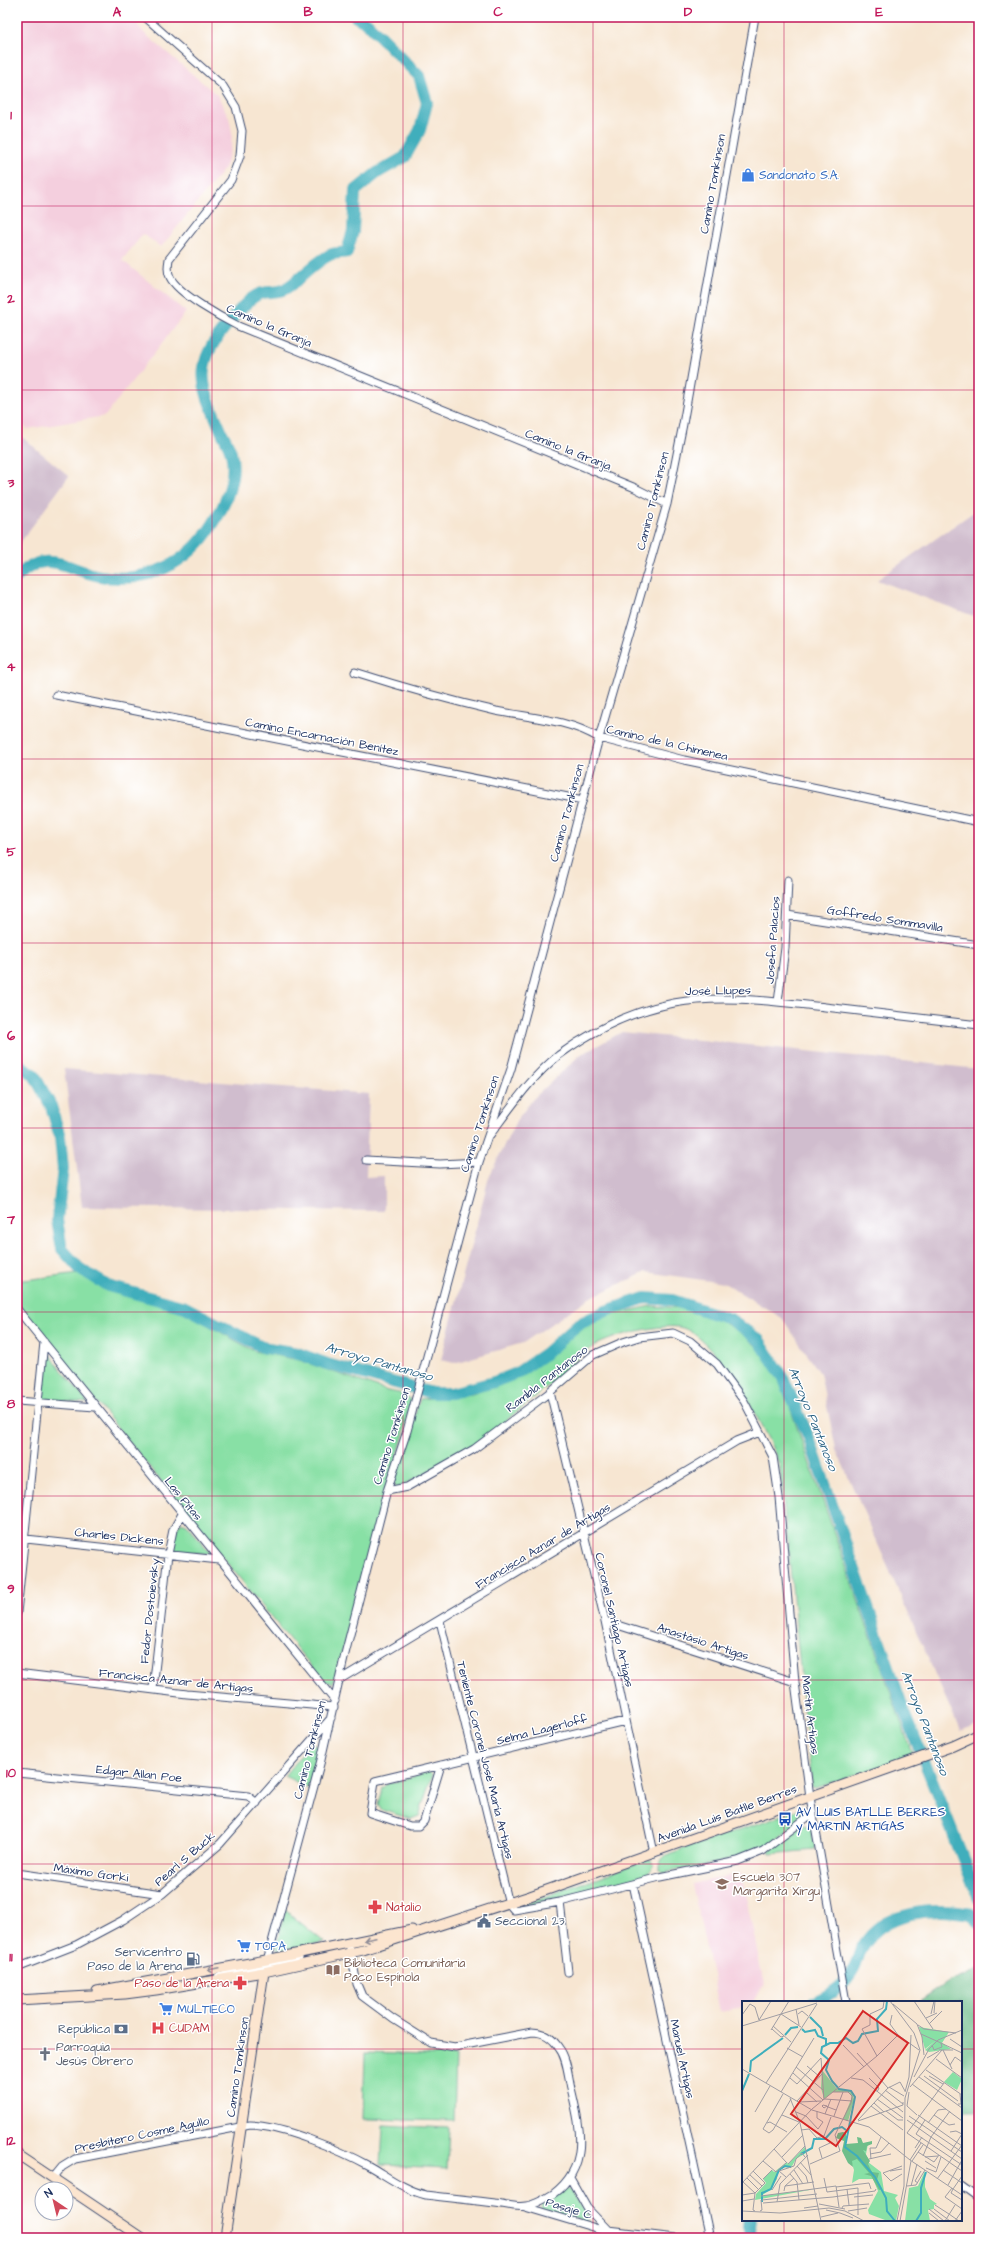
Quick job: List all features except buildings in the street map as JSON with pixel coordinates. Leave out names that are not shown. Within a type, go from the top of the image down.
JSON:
[{"type":"main road","name":"Avenida Luis Batlle Berres","points":[[953,1746],[979,1734]]},
{"type":"main road","name":"Avenida Luis Batlle Berres","points":[[64,1996],[265,1965],[350,1948],[462,1919],[654,1853],[943,1749],[979,1740]]},
{"type":"main road","name":"Avenida Luis Batlle Berres","points":[[17,2000],[64,1996],[125,1994],[211,1981],[318,1949],[350,1948]]},
{"type":"main road","name":"Camino Tomkinson","points":[[225,2238],[265,1965]]},
{"type":"main road","points":[[17,2154],[142,2238]]},
{"type":"street","name":"Camino la Granja","points":[[146,17],[223,86],[236,107],[240,122],[242,148],[234,173],[174,251],[168,263],[170,277],[175,284],[220,318],[633,487],[667,504]]},
{"type":"street","name":"Camino Tomkinson","points":[[265,1965],[331,1718],[339,1680],[387,1491],[416,1400],[479,1162],[511,1069],[599,738],[667,504],[683,424],[755,17]]},
{"type":"street","name":"Camino de la Chimenea","points":[[355,672],[425,694],[498,711],[558,722],[586,731],[599,738],[684,760],[979,822]]},
{"type":"street","name":"Camino Encarnación Benítez","points":[[56,696],[583,800]]},
{"type":"street","name":"Josefa Palacios","points":[[778,1002],[785,948],[788,880]]},
{"type":"street","name":"Goffredo Sommavilla","points":[[787,915],[979,945]]},
{"type":"street","name":"José Llupes","points":[[485,1142],[515,1102],[550,1063],[570,1048],[618,1021],[641,1012],[688,1001],[778,1002],[979,1025]]},
{"type":"street","points":[[366,1160],[440,1164],[479,1162]]},
{"type":"street","name":"Las Pitas","points":[[17,1308],[334,1704]]},
{"type":"street","name":"Rambla Pantanoso","points":[[387,1491],[407,1487],[474,1449],[550,1392],[583,1364],[605,1349],[639,1337],[673,1333],[690,1341],[718,1364],[744,1401],[760,1432]]},
{"type":"street","points":[[17,1613],[20,1538],[39,1404],[38,1394],[44,1342]]},
{"type":"street","name":"Coronel Santiago Artigas","points":[[550,1392],[605,1622],[654,1853]]},
{"type":"street","points":[[17,1401],[39,1404],[95,1407]]},
{"type":"street","name":"Francisca Aznar de Artigas","points":[[339,1680],[440,1621],[737,1441],[760,1432]]},
{"type":"street","name":"Martín Artigas","points":[[760,1432],[773,1458],[777,1478],[795,1682],[810,1797],[846,2001]]},
{"type":"street","name":"Fedor Dostoievsky","points":[[154,1689],[168,1554],[173,1530],[182,1514]]},
{"type":"street","name":"Charles Dickens","points":[[20,1538],[219,1560]]},
{"type":"street","name":"Teniente Coronel José María Artigas","points":[[440,1621],[508,1904]]},
{"type":"street","name":"Anastásio Artigas","points":[[605,1622],[795,1682]]},
{"type":"street","name":"Francisca Aznar de Artigas","points":[[17,1673],[154,1689],[334,1704]]},
{"type":"street","name":"Pearl S Buck","points":[[17,1968],[76,1944],[123,1920],[162,1894],[220,1844],[331,1718]]},
{"type":"street","name":"Selma Lagerloff","points":[[441,1765],[424,1821],[419,1826],[410,1826],[370,1813],[376,1781],[441,1765],[473,1758],[625,1721]]},
{"type":"street","name":"Edgar Allan Poe","points":[[17,1773],[248,1796],[257,1803]]},
{"type":"street","points":[[508,1904],[514,1910],[520,1910],[750,1857],[777,1842],[813,1813]]},
{"type":"street","name":"Máximo Gorki","points":[[17,1874],[162,1894]]},
{"type":"street","name":"Manuel Artigas","points":[[633,1884],[710,2238]]},
{"type":"street","points":[[560,1902],[568,1972]]},
{"type":"street","points":[[350,1948],[357,1984],[362,1996],[393,2019],[431,2043],[455,2048],[532,2032],[545,2034],[554,2041],[560,2049],[565,2062],[580,2133],[579,2151],[570,2178],[552,2194],[525,2207]]},
{"type":"street","name":"Presbítero Cosme Agullo","points":[[53,2178],[62,2167],[75,2159],[242,2126],[266,2127],[308,2140],[365,2164],[416,2192],[525,2207]]},
{"type":"street","name":"Pasaje C","points":[[570,2178],[587,2208],[608,2230]]},
{"type":"street","points":[[962,2187],[979,2199]]},
{"type":"street","name":"Pasaje C","points":[[525,2207],[585,2226],[676,2238]]},
{"type":"shaded area","points":[[17,17],[131,17],[144,33],[217,95],[229,117],[232,133],[231,147],[225,168],[161,247],[143,234],[122,260],[186,312],[105,416],[28,429],[17,420]]},
{"type":"shaded area","points":[[17,433],[69,476],[17,547]]},
{"type":"shaded area","points":[[975,511],[979,514],[979,618],[877,580]]},
{"type":"shaded area","points":[[622,1032],[979,1069],[979,1724],[960,1731],[836,1449],[820,1373],[782,1318],[724,1283],[646,1272],[589,1298],[523,1343],[454,1363],[441,1360],[489,1177],[516,1121],[533,1099],[580,1055]]},
{"type":"shaded area","points":[[64,1069],[369,1094],[366,1177],[384,1176],[384,1211],[82,1207]]},
{"type":"shaded area","points":[[741,1873],[764,1984],[755,2001],[742,2001],[742,2007],[720,2011],[692,1884]]},
{"type":"green space","points":[[78,1273],[110,1288],[140,1295],[185,1312],[254,1351],[299,1360],[388,1391],[399,1393],[411,1399],[403,1437],[333,1683],[325,1682],[298,1650],[17,1304],[17,1281]]},
{"type":"green space","points":[[651,1306],[688,1309],[709,1315],[719,1320],[740,1333],[757,1347],[773,1369],[789,1406],[913,1756],[816,1788],[812,1787],[780,1467],[754,1411],[726,1368],[712,1350],[697,1336],[683,1328],[651,1328],[625,1334],[595,1346],[575,1361],[522,1408],[466,1451],[398,1488],[395,1487],[394,1481],[420,1399],[472,1394],[510,1381],[591,1322],[610,1315]]},
{"type":"green space","points":[[50,1355],[88,1403],[45,1400],[41,1394],[45,1357]]},
{"type":"green space","points":[[181,1522],[187,1524],[211,1554],[172,1551],[177,1528]]},
{"type":"green space","points":[[314,1744],[319,1751],[309,1788],[284,1776],[308,1746]]},
{"type":"green space","points":[[430,1772],[432,1775],[419,1816],[411,1819],[382,1810],[378,1804],[382,1788],[387,1784]]},
{"type":"green space","points":[[797,1810],[802,1811],[803,1817],[767,1846],[750,1854],[713,1864],[663,1873],[660,1870],[662,1859],[671,1853]]},
{"type":"green space","points":[[804,1825],[811,1827],[815,1847],[814,1850],[770,1854],[769,1849]]},
{"type":"green space","points":[[649,1859],[652,1860],[654,1865],[651,1871],[640,1877],[535,1904],[516,1907]]},
{"type":"green space","points":[[285,1910],[324,1942],[282,1951],[276,1948]]},
{"type":"green space","points":[[979,1969],[979,2111],[962,2111],[962,2001],[920,2001],[950,1981]]},
{"type":"green space","points":[[365,2053],[456,2056],[454,2121],[363,2119]]},
{"type":"green space","points":[[383,2125],[449,2128],[447,2168],[381,2165]]},
{"type":"green space","points":[[565,2188],[571,2189],[588,2217],[585,2222],[542,2209],[542,2204]]},
{"type":"waterway","name":"Arroyo Pantanoso","points":[[17,577],[28,568],[38,563],[48,562],[58,563],[100,576],[117,578],[150,574],[179,560],[191,550],[203,538],[218,516],[226,499],[233,471],[230,450],[213,413],[205,387],[205,364],[208,352],[215,340],[241,308],[254,297],[262,293],[283,290],[326,257],[332,254],[347,252],[353,231],[355,191],[377,173],[405,157],[420,130],[427,103],[419,76],[367,23],[356,17]]},
{"type":"waterway","name":"Arroyo Pantanoso","points":[[17,1063],[34,1075],[51,1106],[60,1137],[63,1169],[57,1220],[62,1249],[79,1268],[108,1286],[185,1307],[262,1347],[297,1353],[327,1364],[432,1393],[451,1393],[494,1382],[517,1373],[546,1353],[577,1325],[606,1311],[645,1298],[672,1300],[730,1319],[759,1340],[783,1377],[809,1438],[903,1708],[979,1899]]},
{"type":"waterway","points":[[816,2001],[832,1993],[847,1980],[851,1975],[861,1949],[872,1934],[897,1918],[926,1912],[956,1912],[971,1914],[979,1924]]},
{"type":"waterway","points":[[750,2221],[749,2227],[752,2238]]},
{"type":"place","name":"Sandonato S.A.","points":[[748,175]]},
{"type":"place","name":"AV LUIS BATLLE BERRES y MARTIN ARTIGAS","points":[[785,1819]]},
{"type":"place","name":"Escuela 307 Margarita Xirgu","points":[[722,1884]]},
{"type":"place","name":"Natalio","points":[[375,1907]]},
{"type":"place","name":"Seccional 23","points":[[484,1921]]},
{"type":"place","name":"TOPA","points":[[244,1946]]},
{"type":"place","name":"Servicentro Paso de la Arena","points":[[193,1959]]},
{"type":"place","name":"Biblioteca Comunitaria Paco Espínola","points":[[333,1970]]},
{"type":"place","name":"Paso de la Arena","points":[[240,1983]]},
{"type":"place","name":"MULTIECO","points":[[166,2009]]},
{"type":"place","name":"CUDAM","points":[[158,2028]]},
{"type":"place","name":"República","points":[[121,2029]]},
{"type":"place","name":"Parroquia Jesús Obrero","points":[[45,2054]]}]
